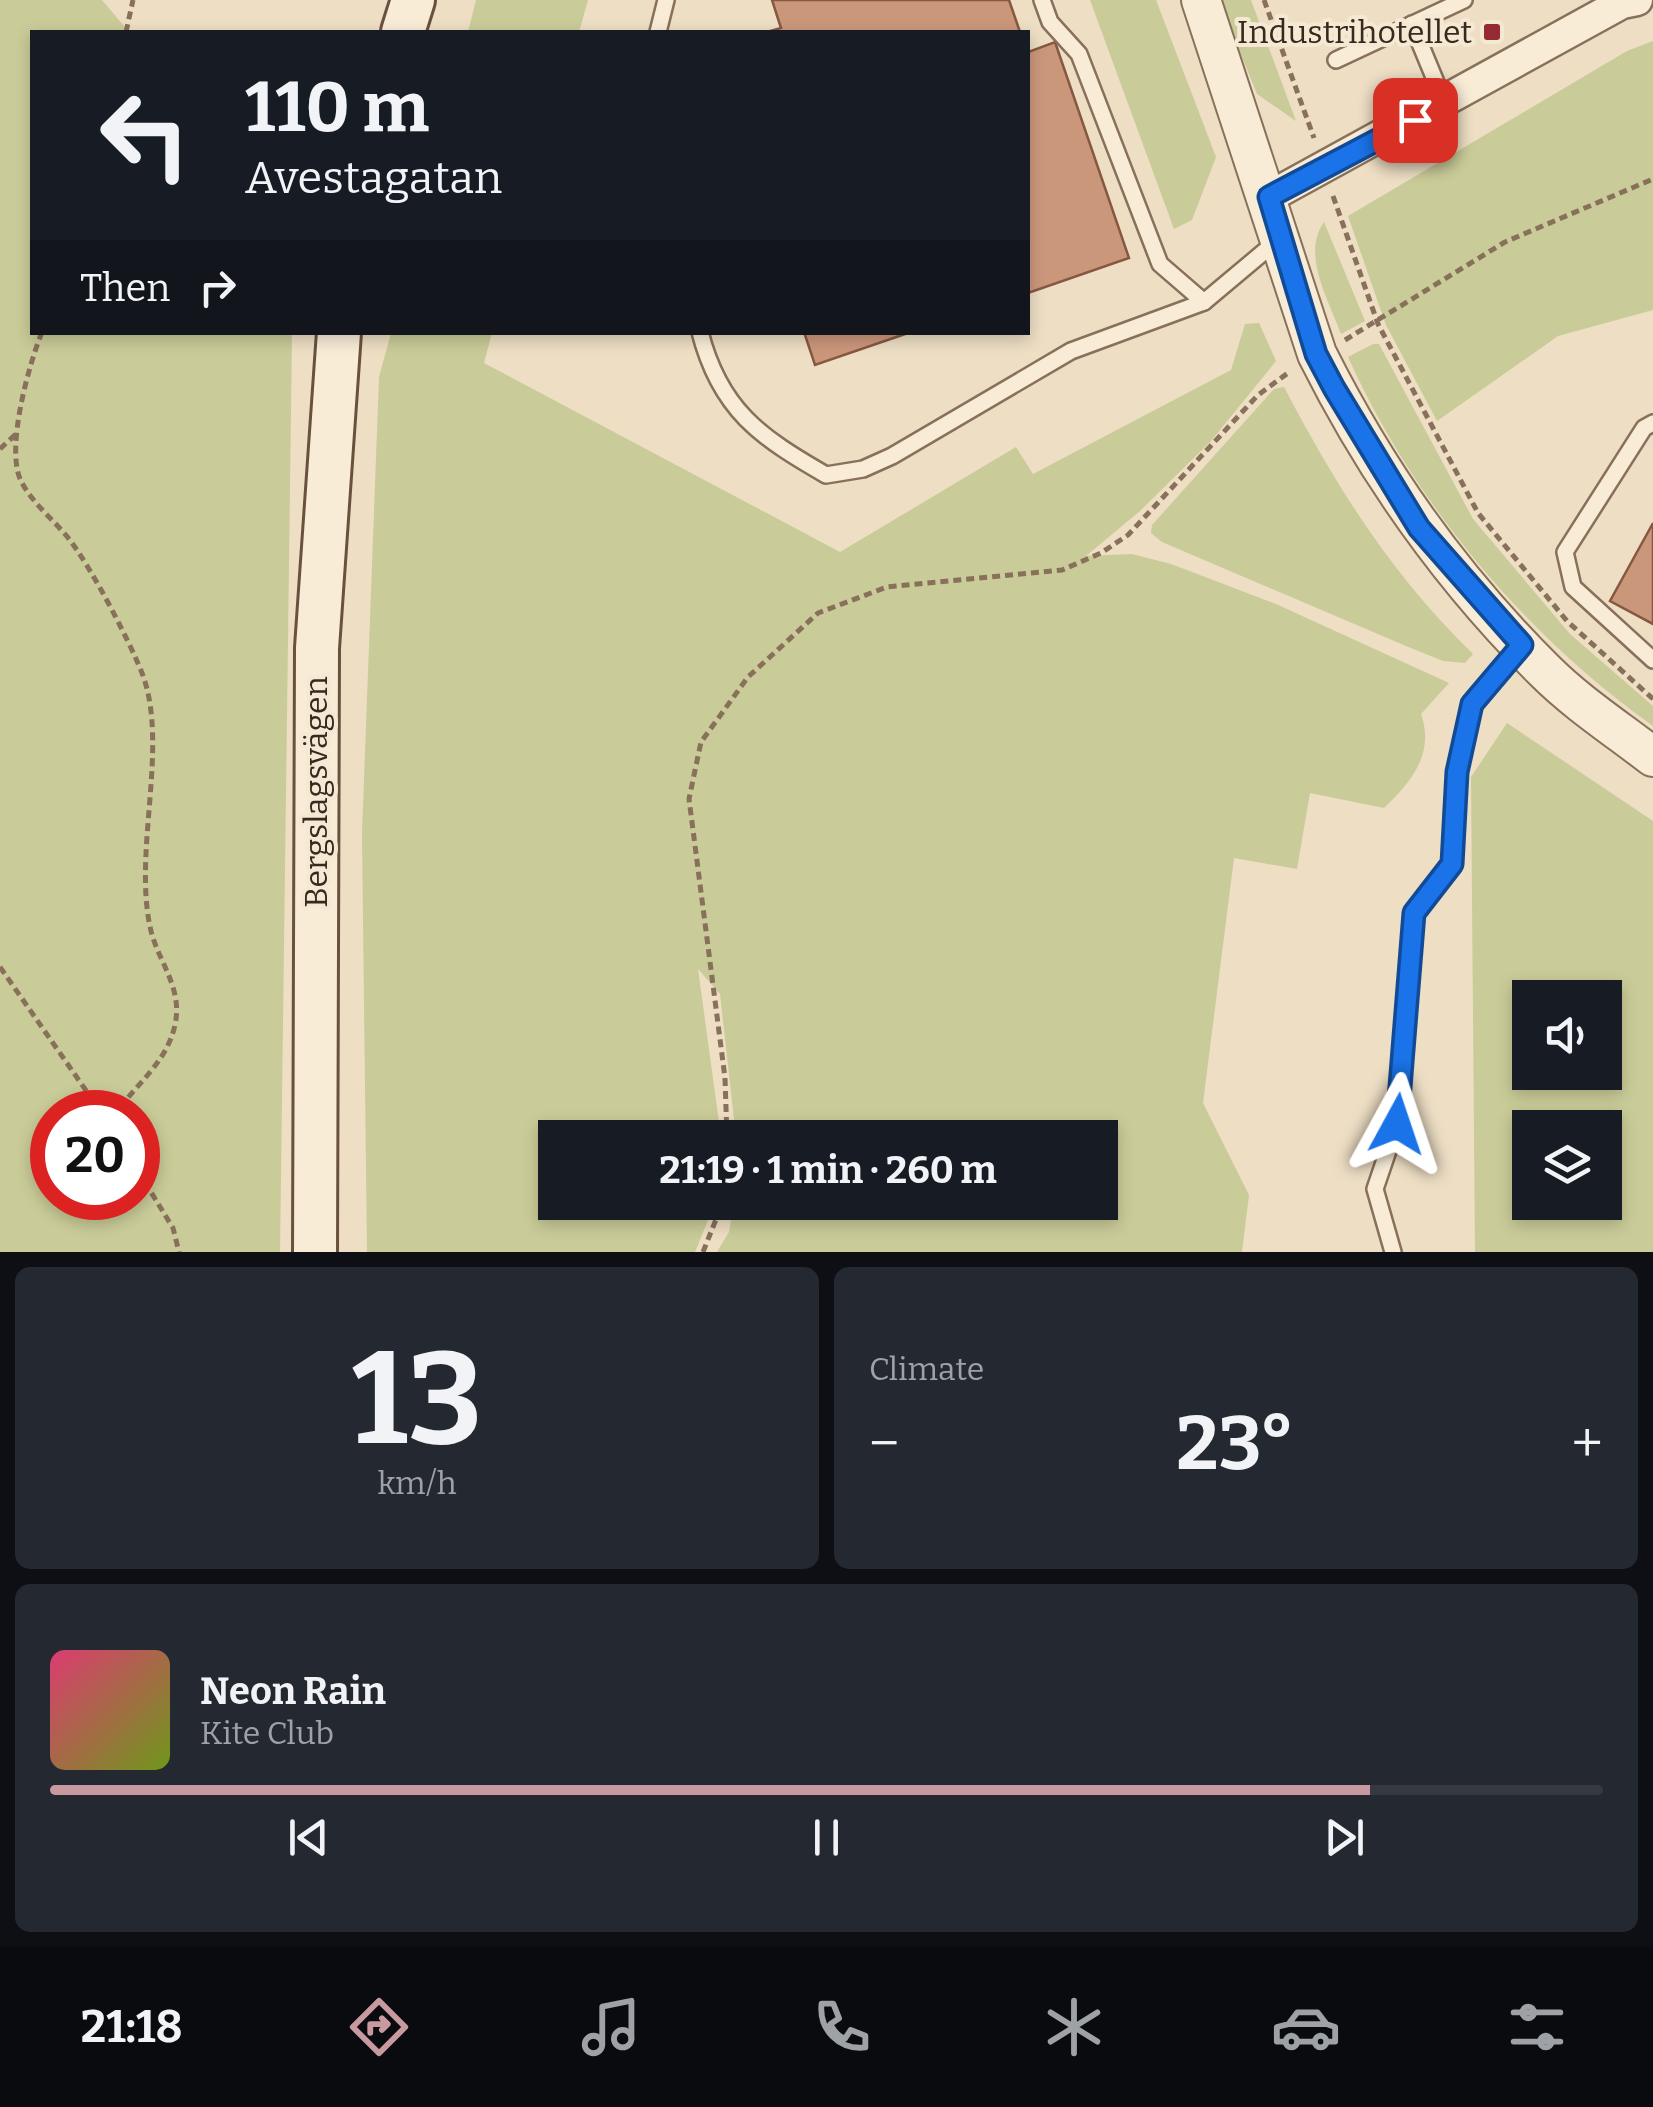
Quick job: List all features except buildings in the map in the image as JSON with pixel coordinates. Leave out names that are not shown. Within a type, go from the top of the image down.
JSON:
[{"type":"main road","points":[[404,30],[413,0]]},
{"type":"main road","name":"Bergslagsvägen","points":[[314,1252],[317,648],[339,335]]},
{"type":"street","points":[[1202,0],[1269,197],[1316,354],[1419,528],[1546,672],[1653,757]]},
{"type":"street","points":[[1269,197],[1445,104],[1622,3],[1637,0]]},
{"type":"lane","points":[[658,30],[666,0]]},
{"type":"lane","points":[[1042,0],[1050,22],[1079,54],[1160,264],[1204,302]]},
{"type":"lane","points":[[1336,60],[1464,0]]},
{"type":"lane","points":[[1412,24],[1445,104]]},
{"type":"lane","points":[[701,335],[728,403],[765,439],[826,475],[862,468],[892,456],[1071,350],[1204,302],[1281,238]]},
{"type":"lane","points":[[1653,424],[1644,428],[1565,552],[1573,587],[1653,660]]},
{"type":"lane","points":[[1393,1252],[1375,1188],[1397,1124],[1414,913],[1452,864],[1457,772],[1472,704],[1522,645]]},
{"type":"path","points":[[126,30],[133,0]]},
{"type":"path","points":[[726,1120],[725,1078],[690,799],[700,742],[748,677],[818,613],[887,587],[1062,570],[1100,553],[1128,536],[1258,394],[1316,354],[1378,324],[1505,242],[1653,179]]},
{"type":"path","points":[[1378,324],[1478,512],[1567,622],[1653,698]]},
{"type":"path","points":[[41,335],[28,365],[19,431],[19,479],[72,542],[142,674],[148,700],[152,798],[144,855],[151,932],[171,974],[175,1024],[156,1067],[136,1090]]},
{"type":"path","points":[[0,449],[19,431]]},
{"type":"path","points":[[0,967],[86,1090]]},
{"type":"path","points":[[160,1206],[173,1228],[178,1252]]},
{"type":"path","points":[[703,1252],[715,1220]]},
{"type":"green space","points":[[0,0],[102,0],[127,30],[30,30],[30,335],[292,335],[280,1252],[0,1252]]},
{"type":"green space","points":[[476,0],[588,0],[580,30],[468,30]]},
{"type":"green space","points":[[1090,0],[1156,0],[1216,157],[1192,220],[1174,229]]},
{"type":"green space","points":[[1219,0],[1251,0],[1296,121],[1257,94]]},
{"type":"green space","points":[[1653,41],[1653,310],[1558,336],[1437,421],[1386,325],[1348,216],[1627,51]]},
{"type":"green space","points":[[1324,222],[1365,321],[1341,334],[1316,263],[1315,249]]},
{"type":"green space","points":[[1259,323],[1276,361],[1211,441],[1140,511],[1086,556],[1132,554],[1171,564],[1276,604],[1449,683],[1421,714],[1425,742],[1418,766],[1384,808],[1310,793],[1297,869],[1234,858],[1203,1103],[1249,1195],[1242,1252],[717,1252],[731,1220],[1118,1220],[1118,1120],[734,1120],[720,994],[698,969],[719,1120],[538,1120],[538,1220],[708,1220],[695,1252],[367,1252],[362,834],[379,377],[390,335],[491,335],[484,363],[840,552],[1016,447],[1033,474],[1231,370],[1245,324]]},
{"type":"green space","points":[[1379,344],[1473,519],[1570,634],[1653,706],[1653,726],[1560,650],[1476,561],[1439,513],[1405,463],[1348,357]]},
{"type":"green space","points":[[1284,387],[1324,460],[1391,561],[1473,654],[1465,663],[1443,661],[1406,646],[1162,542],[1151,533],[1152,525],[1274,389]]},
{"type":"green space","points":[[1507,723],[1653,821],[1653,1252],[1475,1252],[1471,777]]},
{"type":"place","name":"Industrihotellet","points":[[1492,32]]},
{"type":"route","points":[[1397,1124],[1414,913],[1452,864],[1457,772],[1472,704],[1522,645],[1419,528],[1334,388],[1316,354],[1269,197],[1415,120]]}]
